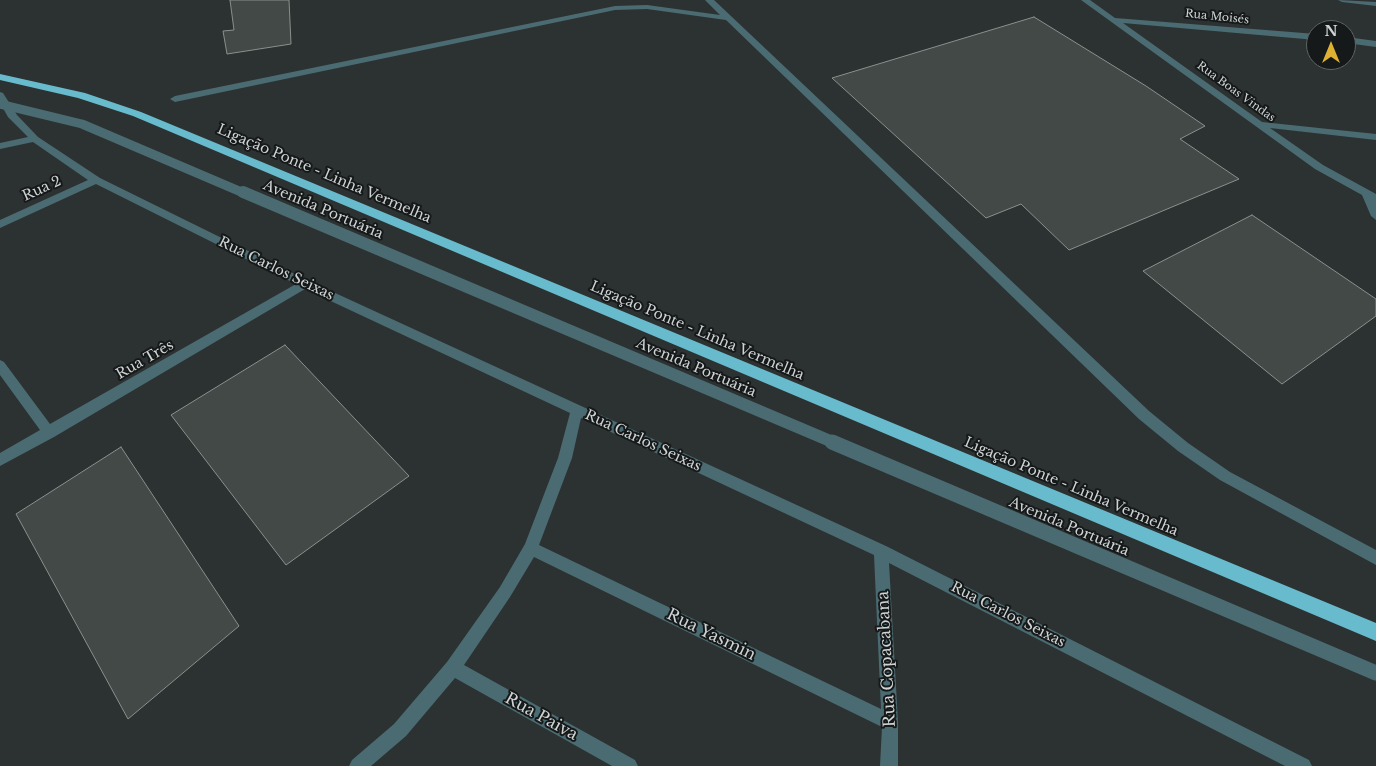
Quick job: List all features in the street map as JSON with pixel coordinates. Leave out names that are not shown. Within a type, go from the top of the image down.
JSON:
[{"type":"highway","name":"Ligação Ponte - Linha Vermelha","points":[[0,77],[81,95],[137,114],[1376,632]]},
{"type":"street","points":[[614,8],[628,0]]},
{"type":"street","points":[[709,0],[1144,415],[1183,448],[1225,476],[1376,558]]},
{"type":"street","name":"Rua Boas Vindas","points":[[1085,0],[1319,167],[1372,197]]},
{"type":"street","points":[[1342,0],[1376,4]]},
{"type":"street","points":[[175,99],[614,8],[647,7],[726,18]]},
{"type":"street","name":"Rua Moisés","points":[[1115,20],[1306,37]]},
{"type":"street","points":[[1356,41],[1376,44]]},
{"type":"street","name":"Rua Carlos Seixas","points":[[0,95],[13,117],[35,138],[96,180],[305,284],[881,551],[1303,766]]},
{"type":"street","name":"Avenida Portuária","points":[[0,104],[82,124],[1376,673]]},
{"type":"street","points":[[1260,124],[1376,137]]},
{"type":"street","points":[[0,146],[35,138]]},
{"type":"street","name":"Rua 2","points":[[0,224],[96,180]]},
{"type":"street","points":[[1372,197],[1376,216]]},
{"type":"street","name":"Rua Três","points":[[0,460],[305,284]]},
{"type":"street","points":[[0,365],[49,433]]},
{"type":"street","points":[[360,766],[400,730],[452,668],[505,592],[531,548],[565,458],[577,410]]},
{"type":"street","name":"Rua Yasmin","points":[[531,548],[890,722]]},
{"type":"street","name":"Rua Copacabana","points":[[881,551],[890,722],[889,766]]},
{"type":"street","name":"Rua Paiva","points":[[452,668],[629,766]]},
{"type":"building","points":[[230,0],[289,0],[291,44],[227,54],[223,31],[234,30]]},
{"type":"building","points":[[1034,17],[1146,86],[1205,126],[1180,139],[1239,179],[1069,250],[1021,204],[986,218],[832,78]]},
{"type":"building","points":[[1252,215],[1376,299],[1376,316],[1282,384],[1143,271]]},
{"type":"building","points":[[285,345],[409,476],[286,565],[171,415]]},
{"type":"building","points":[[121,447],[239,626],[128,719],[16,514]]}]
